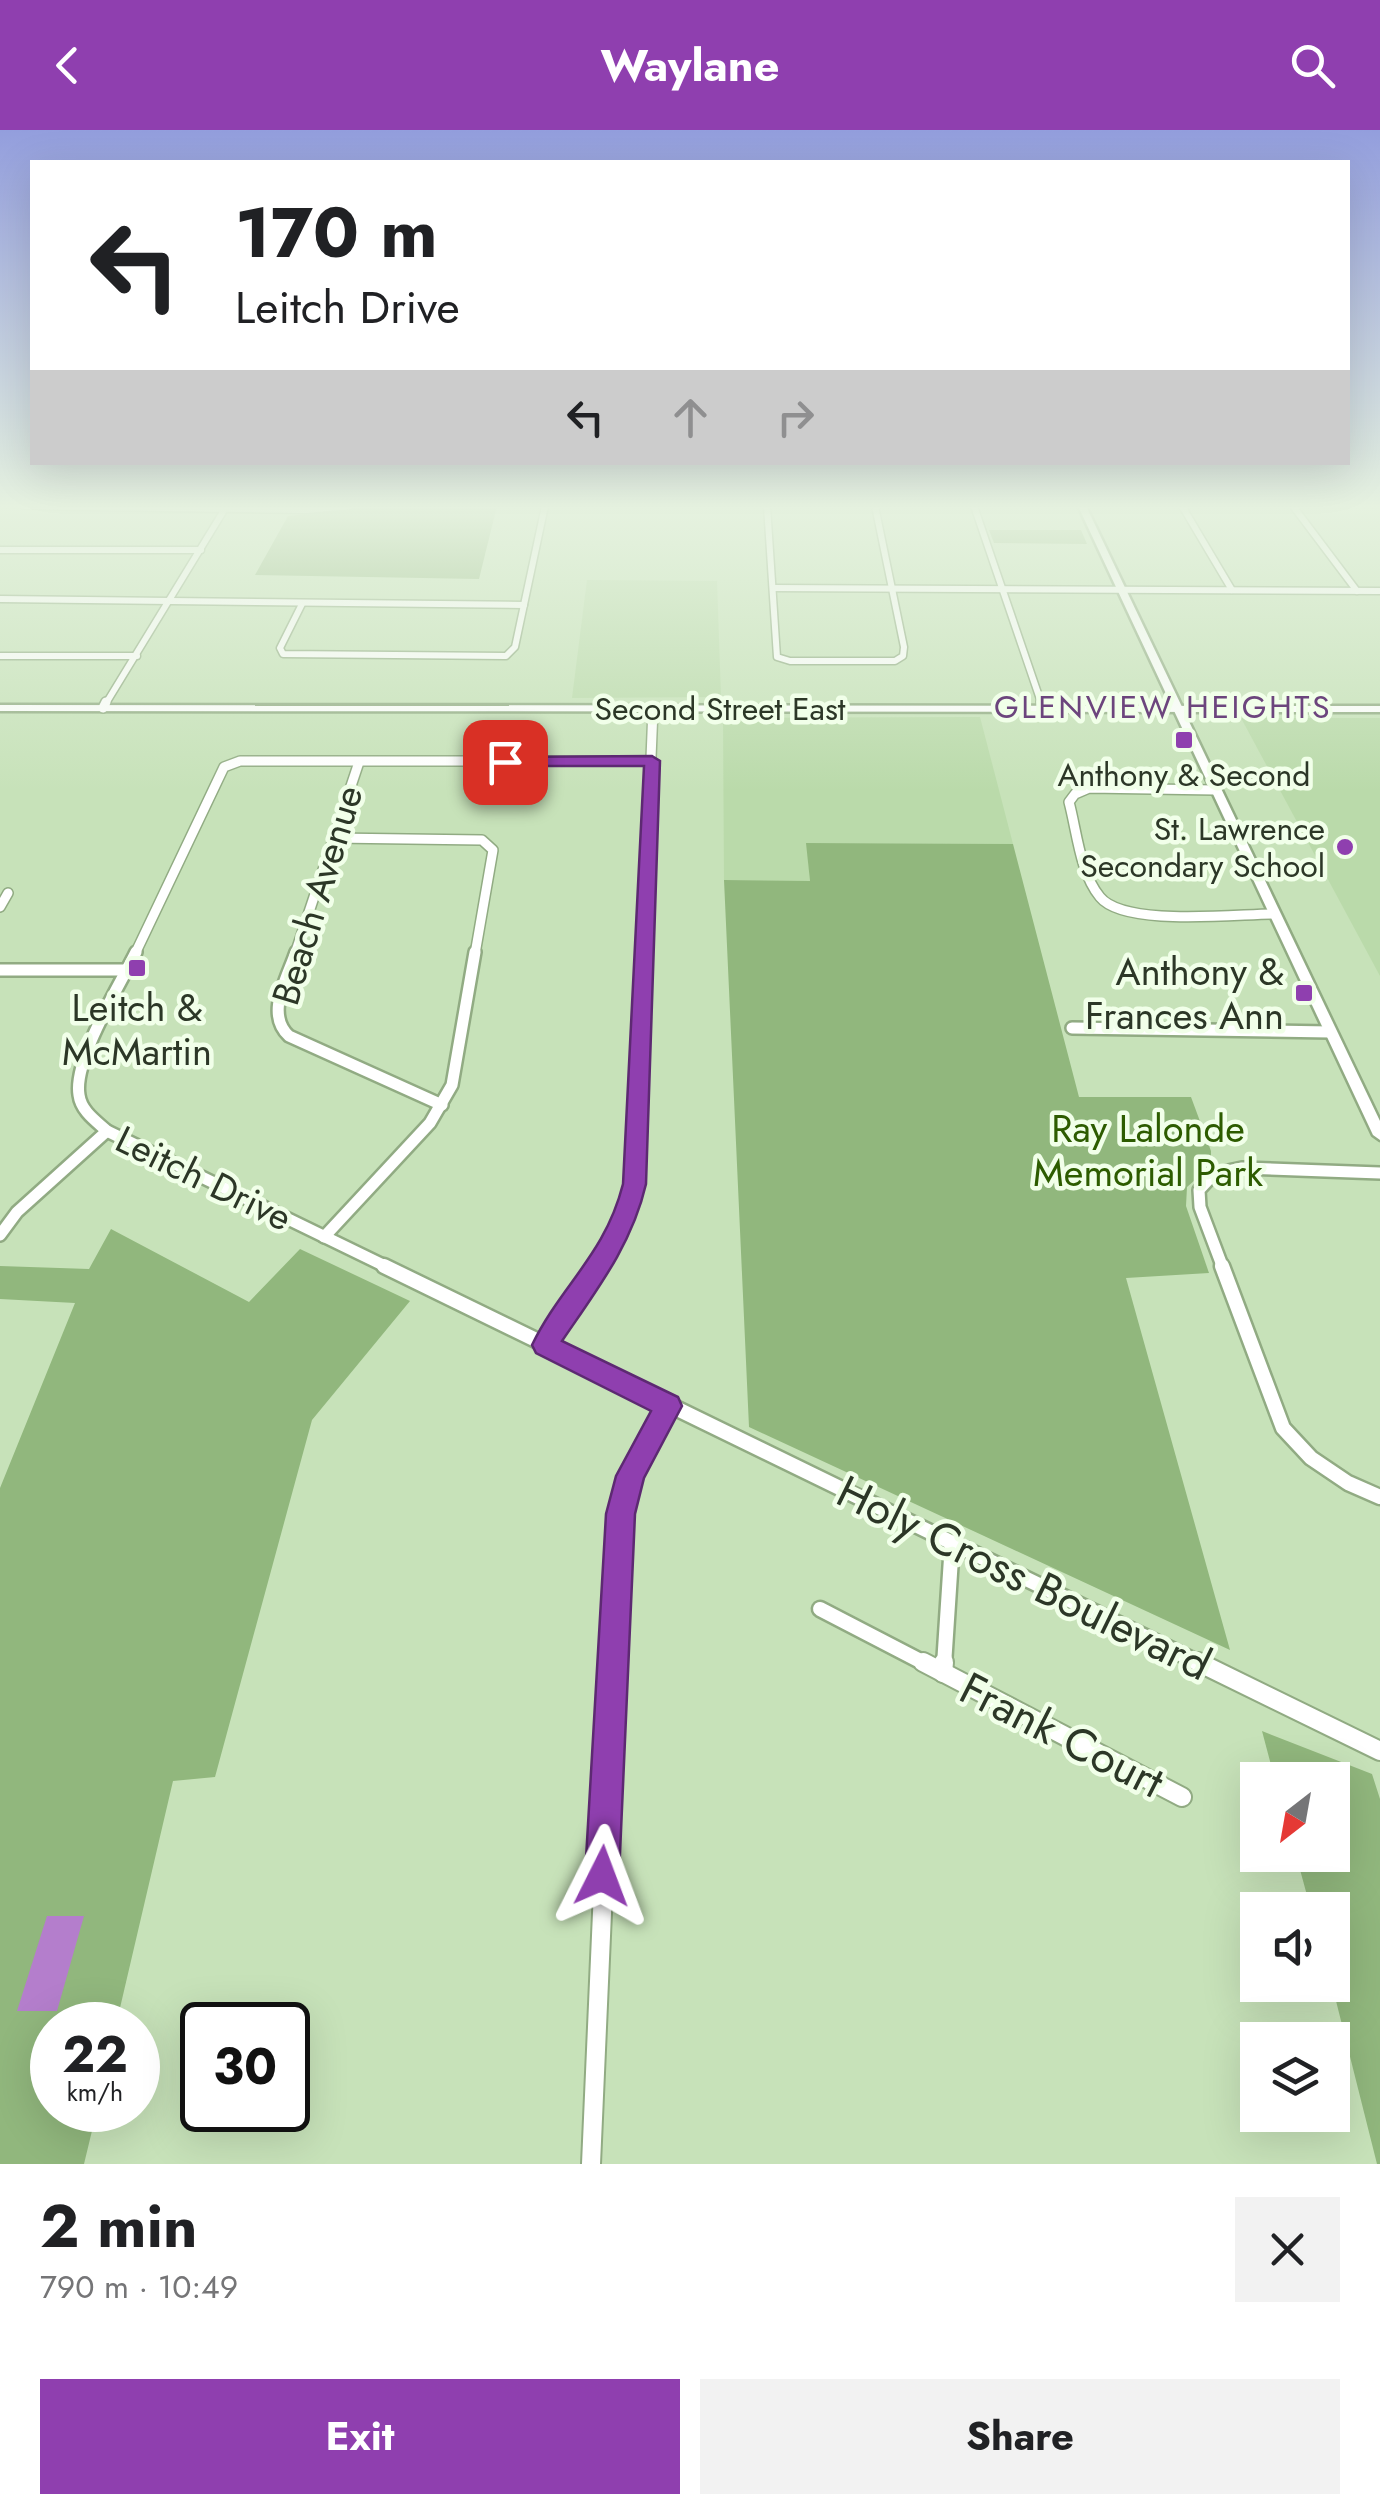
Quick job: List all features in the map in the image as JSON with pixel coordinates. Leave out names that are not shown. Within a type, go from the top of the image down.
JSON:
[{"type":"main road","name":"Second Street East","points":[[0,708],[1380,710]]},
{"type":"street","points":[[103,708],[170,601]]},
{"type":"street","points":[[235,601],[524,605]]},
{"type":"street","points":[[302,604],[280,648],[283,654],[506,656],[515,647],[525,601]]},
{"type":"street","points":[[774,601],[777,657],[878,662],[903,656],[894,601]]},
{"type":"street","points":[[1006,601],[1044,709]]},
{"type":"street","points":[[1127,601],[1380,1135]]},
{"type":"street","points":[[0,656],[137,656]]},
{"type":"street","points":[[545,1345],[610,1250],[626,1219],[634,1184],[654,709]]},
{"type":"street","points":[[359,762],[652,761]]},
{"type":"street","name":"Leitch Drive","points":[[359,762],[240,762],[224,767],[126,970],[76,1086],[80,1108],[107,1131],[668,1406]]},
{"type":"street","name":"Beach Avenue","points":[[359,762],[276,1013],[278,1026],[289,1036],[442,1104]]},
{"type":"street","points":[[1214,790],[1090,788],[1075,794],[1070,802],[1093,885],[1102,900],[1117,911],[1274,914]]},
{"type":"street","points":[[324,1237],[442,1104],[456,1063],[493,850],[482,840],[462,838],[333,838]]},
{"type":"street","points":[[0,906],[8,893]]},
{"type":"street","points":[[0,970],[126,970]]},
{"type":"street","points":[[1072,1028],[1330,1032]]},
{"type":"street","points":[[0,1235],[16,1212],[107,1131]]},
{"type":"street","points":[[1380,1173],[1242,1168],[1214,1174],[1199,1190],[1200,1207],[1283,1428],[1311,1458],[1348,1483],[1380,1497]]},
{"type":"street","points":[[591,2164],[618,1536],[630,1476],[668,1406]]},
{"type":"street","name":"Holy Cross Boulevard","points":[[668,1406],[1380,1751]]},
{"type":"street","points":[[942,1673],[952,1543]]},
{"type":"street","name":"Frank Court","points":[[820,1609],[1182,1797]]},
{"type":"shaded area","points":[[584,601],[718,601],[721,697],[572,698]]},
{"type":"shaded area","points":[[980,717],[1013,844],[807,843],[810,882],[724,880],[723,718]]},
{"type":"shaded area","name":"St. Lawrence Secondary School","points":[[1241,718],[1380,718],[1380,976]]},
{"type":"shaded area","points":[[47,1916],[84,1916],[60,2002],[30,2002],[30,2011],[17,2011]]},
{"type":"green space","name":"Ray Lalonde Memorial Park","points":[[806,843],[1013,844],[1079,1097],[1191,1097],[1211,1151],[1211,1166],[1187,1187],[1186,1206],[1209,1273],[1126,1278],[1230,1650],[749,1427],[724,880],[810,881]]},
{"type":"green space","points":[[111,1229],[249,1302],[300,1249],[410,1301],[312,1420],[215,1777],[173,1781],[121,2002],[30,2002],[30,2132],[92,2132],[84,2164],[0,2164],[0,1488],[75,1303],[0,1299],[0,1266],[89,1269]]},
{"type":"green space","points":[[1262,1731],[1341,1762],[1270,1762]]},
{"type":"green space","points":[[1350,1765],[1372,1774],[1380,1799],[1380,2164],[1350,2057],[1350,2022],[1341,2022],[1336,2002],[1350,2002],[1350,1892],[1306,1892],[1301,1872],[1350,1872]]},
{"type":"place","name":"Anthony & Second","points":[[1184,740]]},
{"type":"place","name":"St. Lawrence Secondary School","points":[[1345,847]]},
{"type":"place","name":"Leitch & McMartin","points":[[137,968]]},
{"type":"place","name":"Anthony & Frances Ann","points":[[1304,993]]},
{"type":"district","name":"GLENVIEW HEIGHTS","points":[[1163,707]]},
{"type":"route","points":[[505,762],[652,761],[634,1184],[626,1219],[610,1250],[545,1345],[668,1406],[630,1476],[621,1514],[602,1876]]}]
